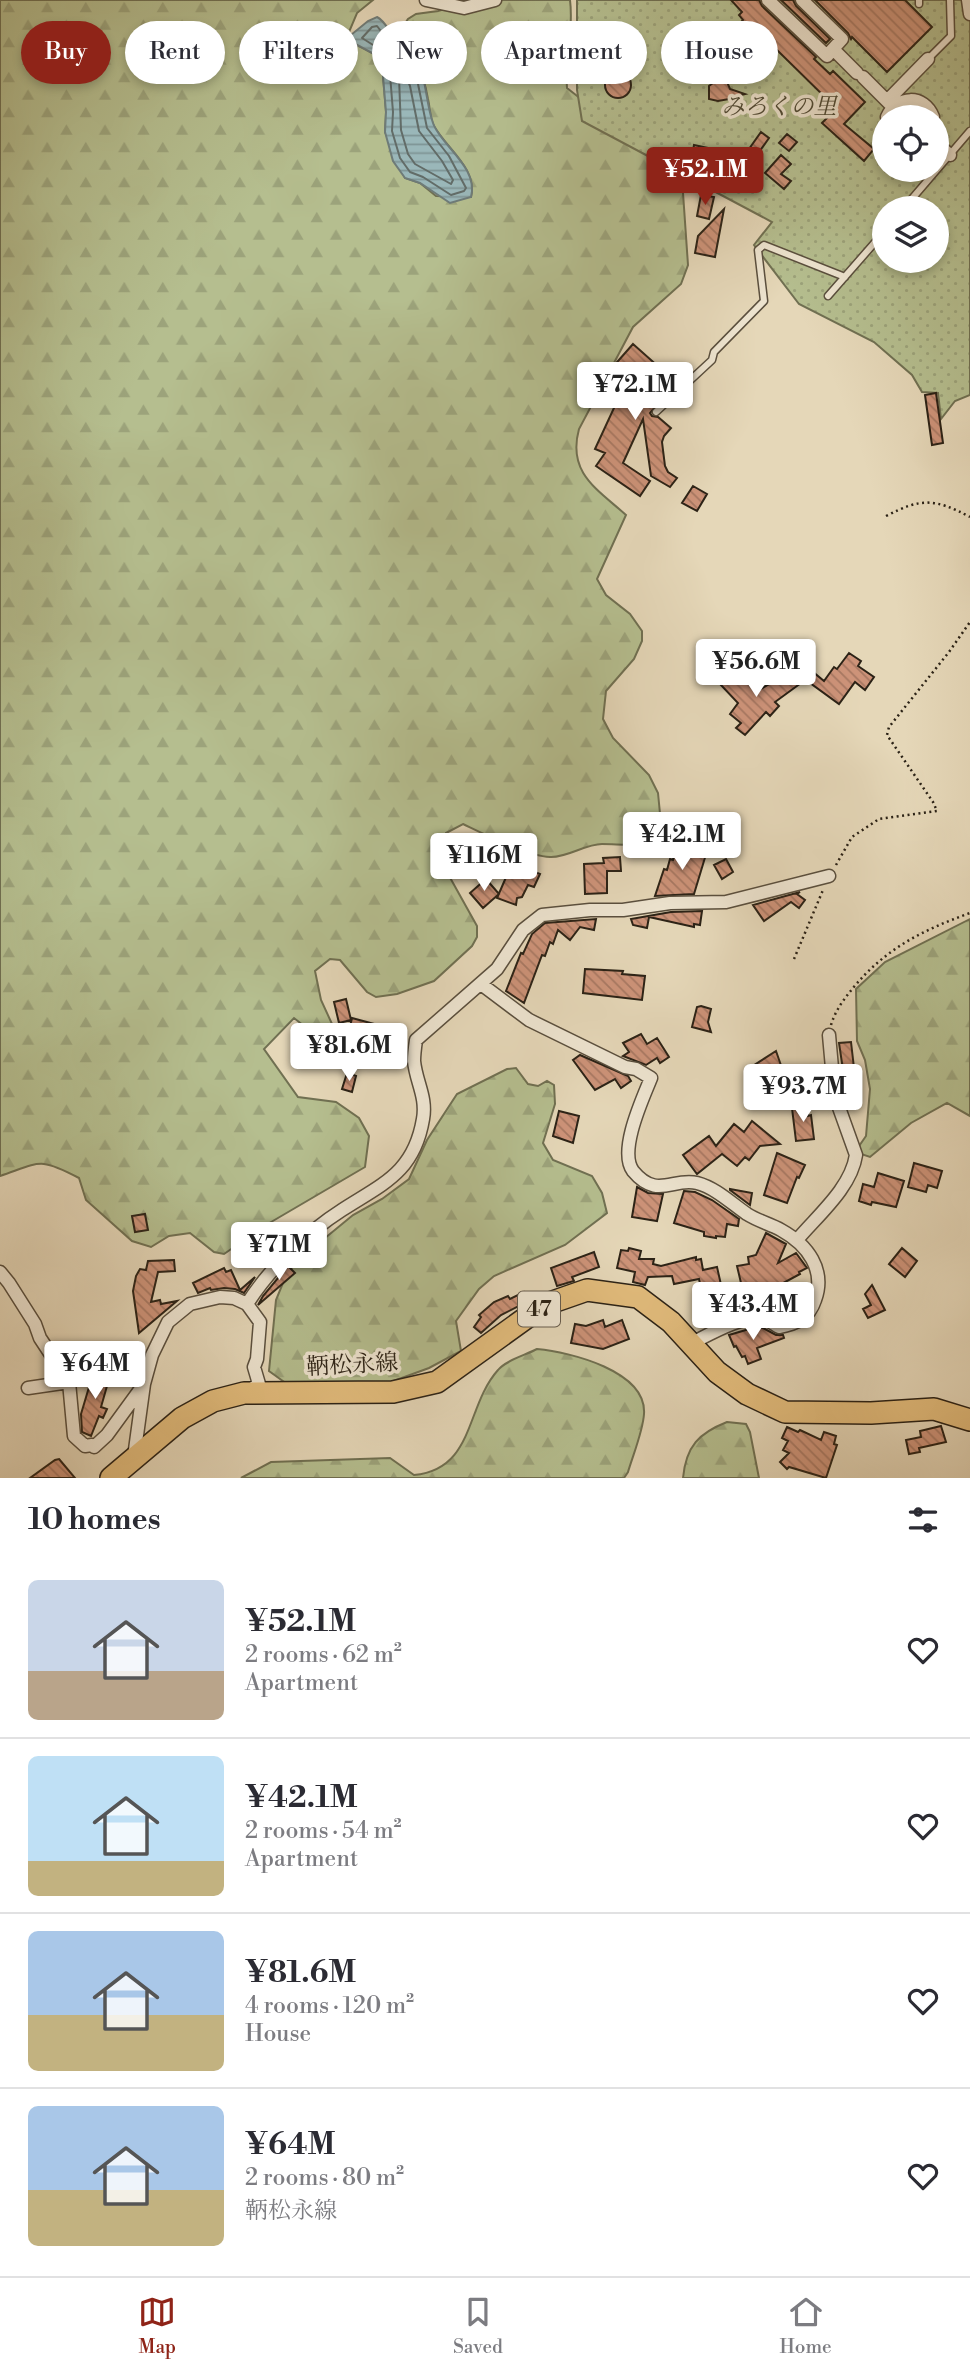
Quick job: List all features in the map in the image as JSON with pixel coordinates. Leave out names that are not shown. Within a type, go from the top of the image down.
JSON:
[{"type":"main road","name":"鞆松永線","points":[[111,1478],[182,1418],[213,1401],[244,1393],[393,1392],[437,1382],[544,1305],[587,1290],[638,1297],[671,1322],[717,1372],[747,1394],[785,1412],[871,1413],[934,1409],[970,1420]]},
{"type":"street","points":[[426,0],[464,8],[495,0]]},
{"type":"street","points":[[768,0],[827,56],[842,39],[802,0]]},
{"type":"street","points":[[968,0],[970,14]]},
{"type":"street","points":[[833,49],[886,105]]},
{"type":"street","points":[[891,105],[928,59]]},
{"type":"street","points":[[894,105],[903,100],[919,101],[926,105]]},
{"type":"street","points":[[247,1304],[261,1282],[308,1236],[399,1173],[411,1154],[423,1121],[425,1100],[414,1061],[416,1040],[497,969],[523,930],[542,915],[623,910],[670,903],[726,902],[829,876]]},
{"type":"street","points":[[481,984],[529,1020],[651,1078],[631,1133],[629,1156],[631,1168],[645,1182],[655,1186],[694,1182],[711,1188],[758,1220],[797,1240],[811,1255],[818,1269],[817,1293],[811,1312],[795,1324],[779,1327],[765,1319],[751,1319],[723,1327],[692,1343]]},
{"type":"street","points":[[797,1240],[847,1181],[855,1161],[856,1154],[837,1102],[829,1035]]},
{"type":"street","points":[[0,1272],[69,1382],[74,1436],[85,1447],[94,1447],[107,1436],[144,1384]]},
{"type":"street","points":[[134,1458],[144,1384],[152,1355],[168,1322],[190,1304],[220,1297],[234,1298],[247,1304],[260,1322],[254,1367],[259,1384],[244,1393]]},
{"type":"street","points":[[28,1388],[69,1382]]},
{"type":"lane","points":[[928,59],[951,36],[950,0]]},
{"type":"lane","points":[[914,196],[970,131]]},
{"type":"lane","points":[[656,412],[712,360],[715,352],[764,302],[758,250],[764,245],[845,277]]},
{"type":"lane","points":[[828,296],[872,246]]},
{"type":"path","points":[[886,516],[909,505],[930,501],[970,517]]},
{"type":"path","points":[[794,960],[829,876],[852,837],[879,819],[937,811],[887,735],[888,727],[970,622]]},
{"type":"path","points":[[829,1035],[834,1017],[845,998],[880,959],[910,938],[970,913]]},
{"type":"green space","points":[[0,0],[373,0],[357,13],[354,21],[239,21],[239,84],[358,84],[358,45],[372,53],[372,84],[384,84],[385,132],[405,178],[420,183],[436,196],[471,197],[472,187],[466,168],[433,123],[424,84],[467,84],[467,21],[407,21],[416,14],[476,0],[570,0],[571,21],[481,21],[481,84],[567,84],[567,88],[609,121],[675,165],[683,193],[688,265],[681,284],[633,327],[579,429],[576,444],[577,457],[587,479],[626,515],[597,579],[606,595],[630,614],[642,631],[642,641],[634,659],[606,691],[603,719],[613,738],[649,775],[658,793],[661,824],[651,842],[645,844],[602,844],[550,857],[518,849],[463,824],[446,833],[443,865],[477,926],[477,937],[472,946],[434,981],[397,994],[376,997],[367,992],[340,960],[330,959],[315,971],[321,1000],[338,1037],[370,1054],[365,1063],[327,1044],[294,1018],[264,1049],[298,1097],[336,1102],[359,1118],[369,1136],[365,1167],[266,1225],[224,1254],[214,1252],[190,1233],[169,1236],[151,1247],[132,1241],[86,1200],[79,1178],[56,1167],[47,1164],[32,1165],[0,1176]]},
{"type":"green space","name":"みろくの里","points":[[577,0],[970,0],[970,395],[955,401],[941,419],[938,393],[922,392],[912,375],[874,342],[799,304],[754,245],[772,222],[582,121],[577,84],[647,84],[647,21],[577,21]]},
{"type":"green space","points":[[970,919],[970,1116],[947,1103],[911,1123],[870,1157],[855,1152],[866,1136],[870,1089],[865,1060],[857,1041],[856,989],[885,962]]},
{"type":"green space","points":[[516,1068],[528,1084],[538,1086],[547,1081],[554,1085],[555,1104],[543,1143],[553,1160],[592,1176],[602,1193],[607,1213],[565,1245],[494,1276],[479,1289],[456,1321],[461,1351],[429,1368],[388,1383],[294,1389],[269,1371],[276,1300],[287,1273],[302,1257],[353,1215],[382,1199],[409,1179],[427,1140],[457,1094],[507,1069]]},
{"type":"green space","points":[[537,1349],[568,1354],[604,1366],[633,1386],[642,1399],[642,1428],[624,1478],[241,1478],[271,1462],[390,1458],[414,1475],[434,1470],[448,1461],[459,1449],[487,1385],[498,1370]]},
{"type":"green space","points":[[727,1422],[746,1424],[759,1478],[683,1478],[687,1457],[696,1442],[709,1431]]},
{"type":"water","points":[[377,17],[382,21],[372,21],[372,53],[358,45],[358,29]]},
{"type":"water","points":[[384,84],[425,84],[433,123],[464,166],[472,186],[471,197],[450,203],[420,183],[405,178],[393,161],[385,132]]},
{"type":"building","points":[[731,0],[759,0],[778,21],[742,21],[739,15],[742,12]]},
{"type":"building","points":[[781,0],[793,0],[830,39],[826,43]]},
{"type":"building","points":[[815,0],[905,0],[932,27],[887,72],[852,37],[851,39]]},
{"type":"building","points":[[778,21],[830,74],[833,71],[865,102],[844,124],[872,147],[864,161],[822,123],[827,118],[822,113],[831,103],[778,51]]},
{"type":"building","points":[[605,84],[631,84],[627,94],[618,98],[609,94],[605,85]]},
{"type":"building","points":[[728,84],[730,89],[745,94],[741,95],[739,102],[709,99],[709,86]]},
{"type":"building","points":[[761,132],[769,138],[757,155],[749,149]]},
{"type":"building","points":[[787,134],[797,142],[789,151],[779,143]]},
{"type":"building","points":[[694,145],[713,149],[711,157],[716,158],[713,165],[722,168],[718,178],[685,165],[688,156],[692,157]]},
{"type":"building","points":[[781,155],[791,164],[781,174],[791,181],[784,189],[765,173]]},
{"type":"building","points":[[701,195],[714,197],[709,219],[697,216]]},
{"type":"building","points":[[724,209],[715,257],[695,253],[698,236]]},
{"type":"building","points":[[633,344],[669,376],[656,391],[663,398],[650,413],[671,428],[662,442],[665,466],[668,472],[677,478],[670,487],[651,476],[643,419],[623,463],[650,481],[640,496],[596,466],[605,453],[595,449],[626,382],[611,369]]},
{"type":"building","points":[[936,393],[943,443],[932,445],[925,395]]},
{"type":"building","points":[[693,486],[707,494],[697,511],[682,503]]},
{"type":"building","points":[[849,653],[861,661],[858,666],[874,677],[865,690],[855,682],[839,704],[806,680],[813,672],[824,681]]},
{"type":"building","points":[[794,672],[801,683],[775,702],[779,706],[770,716],[766,712],[745,735],[736,728],[741,723],[730,714],[738,703],[720,684],[727,677],[734,674],[759,690]]},
{"type":"building","points":[[678,842],[707,851],[694,894],[655,896],[664,869],[667,870],[670,859],[673,860]]},
{"type":"building","points":[[620,857],[621,871],[607,871],[607,893],[585,894],[584,864],[604,863],[603,858]]},
{"type":"building","points":[[726,859],[733,872],[722,879],[714,865]]},
{"type":"building","points":[[516,864],[540,874],[534,887],[528,885],[522,897],[517,898],[516,905],[497,898],[507,875],[511,876]]},
{"type":"building","points":[[486,879],[499,894],[483,908],[470,893]]},
{"type":"building","points":[[800,892],[797,894],[805,900],[799,908],[791,902],[764,921],[753,905]]},
{"type":"building","points":[[702,911],[700,925],[694,924],[694,927],[649,917],[647,928],[633,925],[631,919],[671,912]]},
{"type":"building","points":[[596,919],[594,930],[580,927],[570,940],[558,930],[553,944],[550,942],[545,956],[542,955],[524,1003],[506,991],[521,953],[523,954],[532,934],[545,923]]},
{"type":"building","points":[[585,969],[623,971],[622,974],[645,976],[642,1000],[583,993]]},
{"type":"building","points":[[346,999],[351,1020],[339,1023],[334,1002]]},
{"type":"building","points":[[697,1007],[711,1009],[708,1022],[711,1032],[692,1027]]},
{"type":"building","points":[[352,1018],[389,1028],[388,1031],[401,1031],[401,1044],[398,1044],[398,1048],[386,1049],[353,1041],[354,1036],[348,1035]]},
{"type":"building","points":[[641,1034],[647,1044],[657,1038],[669,1057],[660,1063],[657,1058],[646,1065],[623,1056],[629,1052],[623,1043]]},
{"type":"building","points":[[851,1042],[854,1068],[843,1070],[839,1043]]},
{"type":"building","points":[[776,1051],[793,1100],[771,1106],[761,1099],[760,1094],[755,1095],[747,1082],[754,1078],[748,1069]]},
{"type":"building","points":[[580,1055],[628,1076],[631,1081],[621,1088],[615,1079],[595,1090],[573,1060]]},
{"type":"building","points":[[347,1073],[356,1076],[352,1092],[342,1089]]},
{"type":"building","points":[[807,1106],[814,1139],[796,1141],[792,1108]]},
{"type":"building","points":[[559,1111],[579,1116],[573,1143],[553,1136]]},
{"type":"building","points":[[752,1121],[780,1144],[760,1146],[749,1160],[745,1157],[737,1166],[722,1154],[697,1174],[683,1155],[709,1136],[716,1146],[734,1124],[744,1132]]},
{"type":"building","points":[[777,1153],[805,1165],[787,1203],[764,1195]]},
{"type":"building","points":[[914,1163],[942,1171],[937,1188],[928,1185],[926,1192],[908,1187]]},
{"type":"building","points":[[878,1173],[904,1181],[896,1207],[859,1201],[863,1184],[874,1187]]},
{"type":"building","points":[[637,1187],[648,1193],[663,1194],[657,1221],[632,1217]]},
{"type":"building","points":[[730,1190],[752,1193],[750,1205]]},
{"type":"building","points":[[684,1191],[695,1192],[712,1200],[739,1219],[738,1226],[727,1224],[725,1237],[716,1238],[704,1236],[704,1232],[674,1223]]},
{"type":"building","points":[[145,1214],[148,1230],[135,1232],[132,1216]]},
{"type":"building","points":[[766,1233],[786,1244],[778,1263],[796,1253],[807,1268],[772,1289],[773,1294],[745,1300],[737,1266],[749,1264],[748,1257],[756,1255]]},
{"type":"building","points":[[629,1248],[641,1251],[639,1259],[654,1259],[653,1264],[661,1266],[696,1257],[696,1260],[701,1259],[703,1270],[717,1267],[724,1298],[704,1302],[699,1279],[674,1284],[672,1276],[648,1277],[645,1285],[633,1282],[635,1272],[617,1268],[621,1250],[628,1251]]},
{"type":"building","points":[[902,1248],[917,1261],[905,1277],[889,1264]]},
{"type":"building","points":[[594,1252],[599,1267],[572,1277],[574,1281],[557,1286],[551,1268]]},
{"type":"building","points":[[174,1260],[175,1271],[158,1272],[151,1302],[160,1300],[161,1304],[177,1301],[139,1333],[133,1291],[136,1276],[140,1269],[146,1270],[148,1261]]},
{"type":"building","points":[[288,1266],[295,1273],[258,1305],[263,1296]]},
{"type":"building","points":[[224,1268],[226,1272],[231,1270],[240,1290],[255,1277],[244,1293],[235,1289],[210,1288],[198,1293],[193,1283]]},
{"type":"building","points":[[872,1285],[885,1310],[868,1318],[863,1309],[871,1305],[865,1294]]},
{"type":"building","points":[[524,1292],[528,1300],[501,1315],[481,1333],[474,1327],[481,1317],[479,1315],[494,1302],[508,1296],[510,1299]]},
{"type":"building","points":[[603,1320],[605,1327],[622,1320],[629,1339],[603,1349],[571,1343],[575,1324],[586,1326]]},
{"type":"building","points":[[756,1327],[783,1335],[784,1338],[757,1348],[761,1359],[748,1364],[745,1356],[742,1357],[736,1346],[734,1347],[729,1335]]},
{"type":"building","points":[[95,1367],[111,1372],[101,1407],[107,1409],[103,1418],[99,1416],[91,1436],[82,1432],[81,1414]]},
{"type":"building","points":[[941,1426],[946,1442],[919,1448],[920,1452],[909,1454],[906,1440],[921,1437],[920,1431]]},
{"type":"building","points":[[787,1427],[821,1440],[824,1432],[836,1436],[834,1444],[837,1445],[826,1478],[789,1467],[787,1469],[780,1462],[789,1453],[783,1450],[788,1441],[782,1438]]},
{"type":"building","points":[[59,1459],[75,1478],[30,1478],[55,1460]]}]
